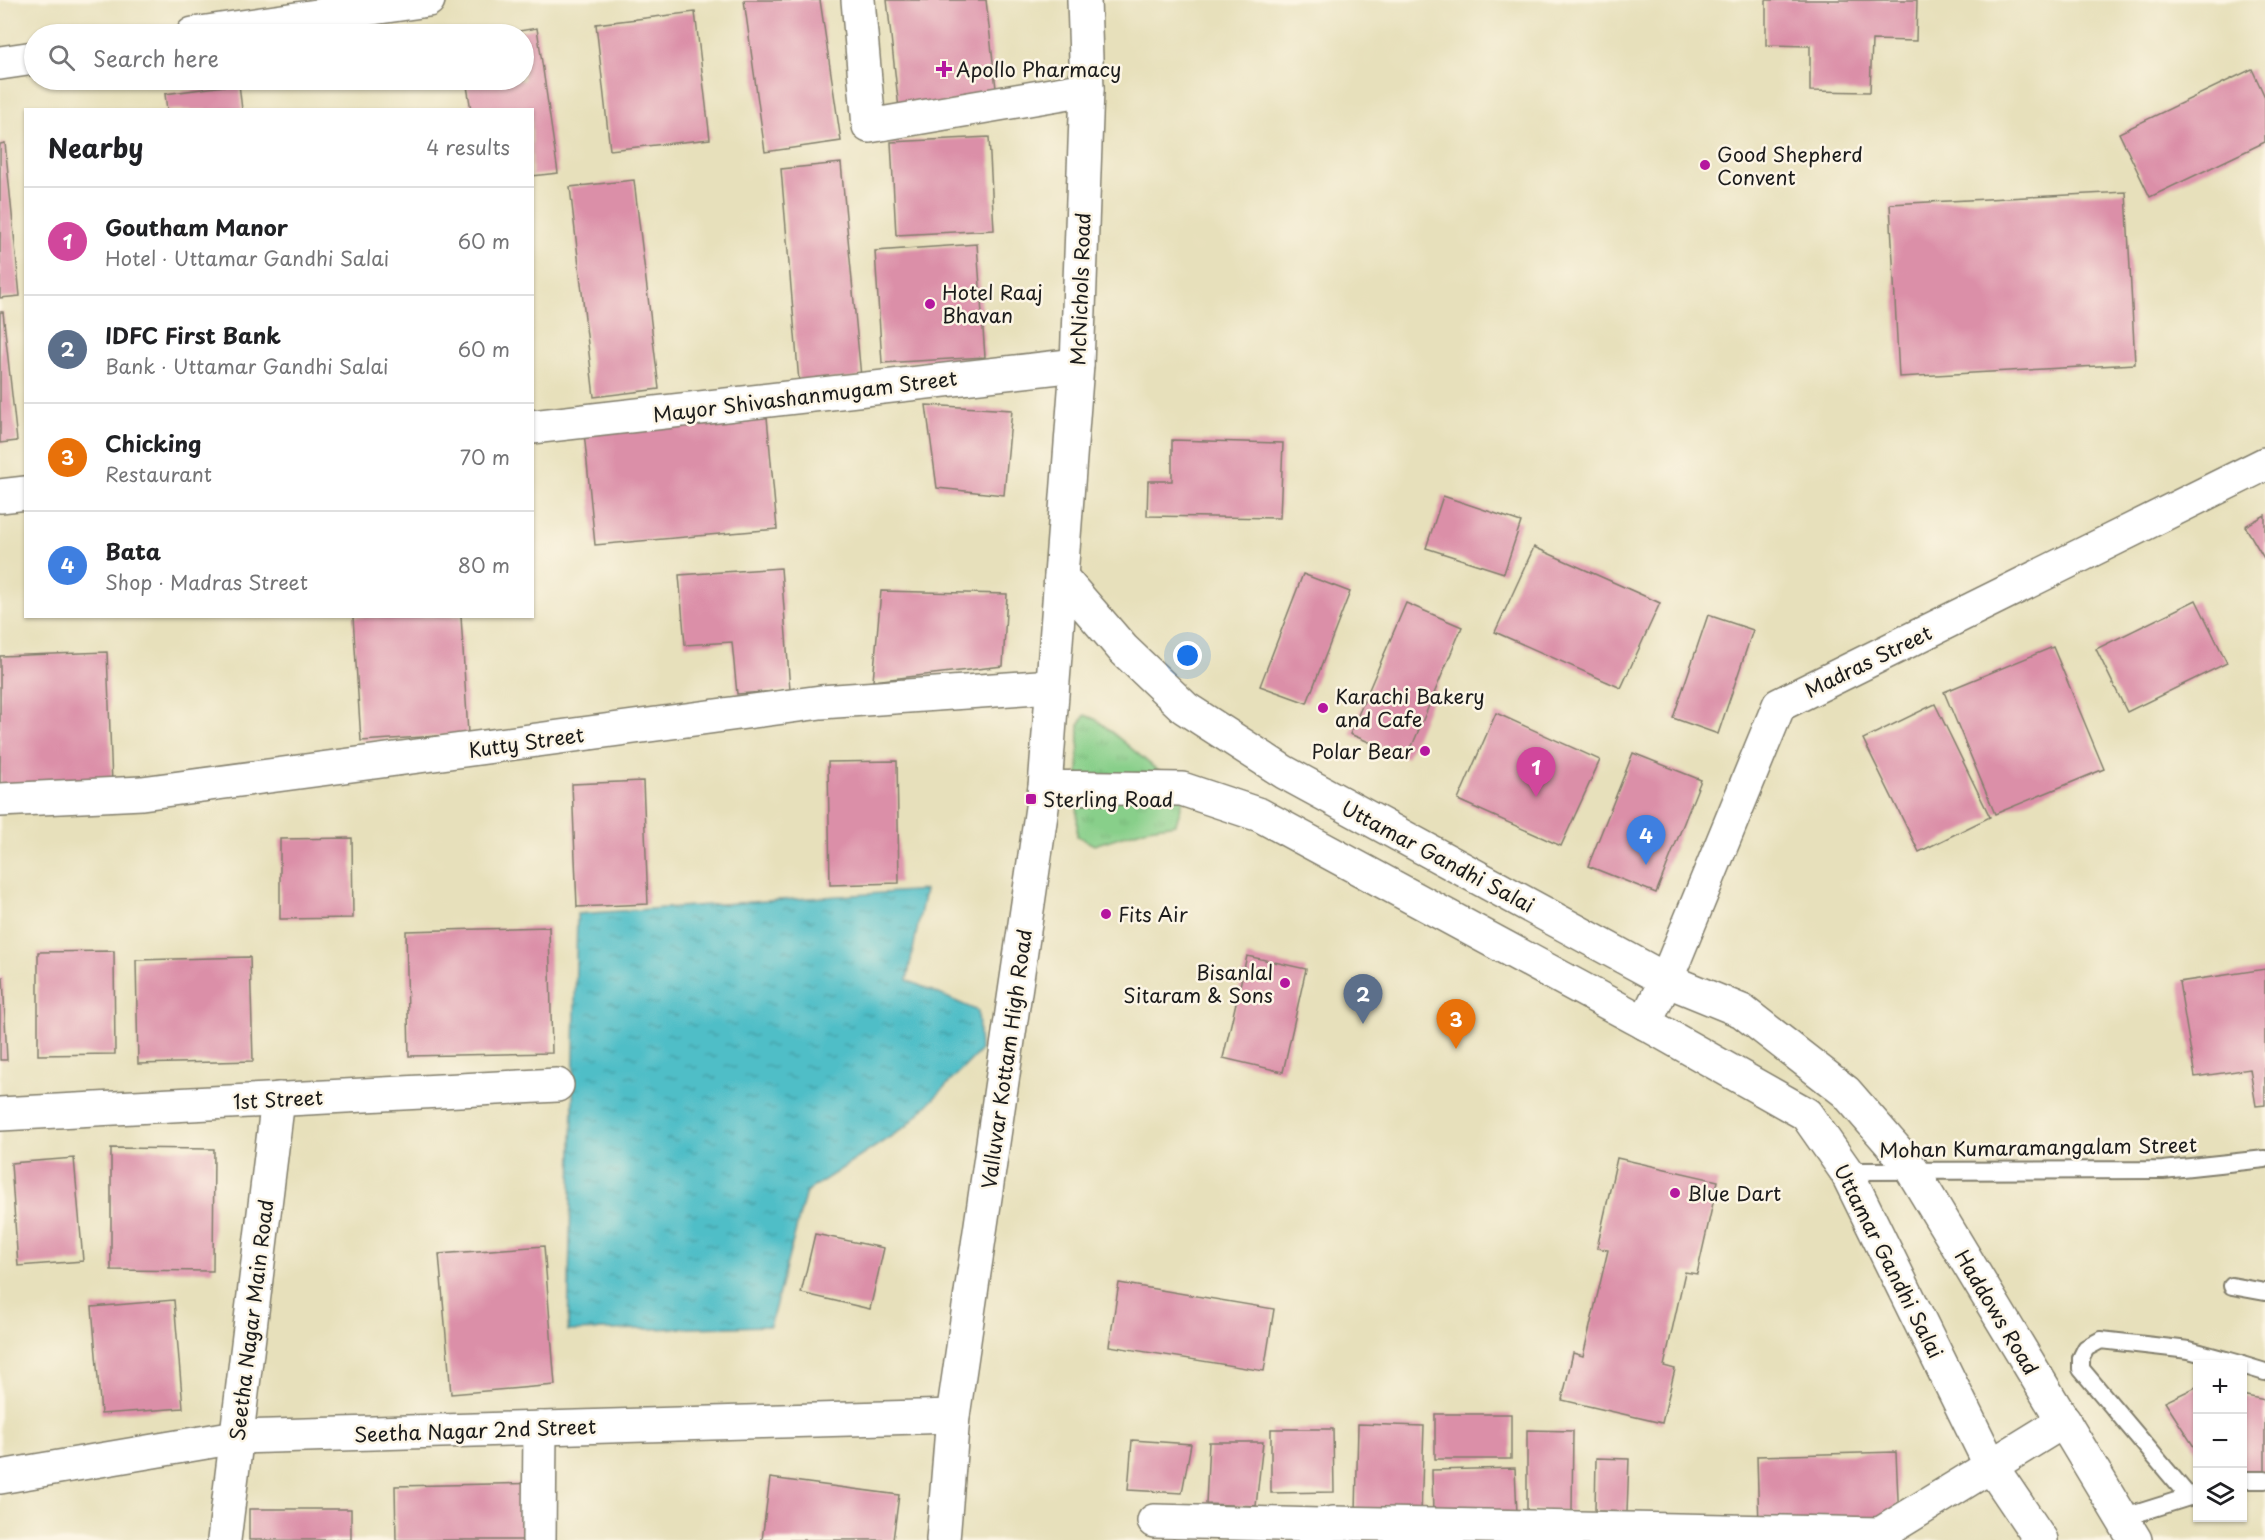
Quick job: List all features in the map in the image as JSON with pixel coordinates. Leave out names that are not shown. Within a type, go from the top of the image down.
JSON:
[{"type":"street","points":[[262,24],[428,0]]},
{"type":"street","points":[[858,0],[869,126],[1087,89]]},
{"type":"street","name":"McNichols Road","points":[[1061,577],[1077,364],[1087,89],[1084,0]]},
{"type":"street","points":[[0,63],[24,59]]},
{"type":"street","name":"Mayor Shivashanmugam Street","points":[[534,427],[1077,364]]},
{"type":"street","name":"Madras Street","points":[[1645,1023],[1666,980],[1779,705],[2265,464]]},
{"type":"street","points":[[0,496],[24,492]]},
{"type":"street","name":"Valluvar Kottam High Road","points":[[943,1540],[953,1416],[1045,787],[1061,577]]},
{"type":"street","name":"Uttamar Gandhi Salai","points":[[1061,577],[1123,649],[1185,708],[1284,772],[1666,980],[1742,1011],[1846,1092]]},
{"type":"street","name":"Kutty Street","points":[[0,800],[142,794],[821,702],[1052,686]]},
{"type":"street","name":"Uttamar Gandhi Salai","points":[[1045,787],[1182,789],[1260,814],[1645,1023],[1806,1114],[1846,1171],[1991,1466],[2041,1540]]},
{"type":"street","name":"1st Street","points":[[0,1114],[557,1084]]},
{"type":"street","name":"Haddows Road","points":[[1846,1092],[1912,1170],[2129,1529]]},
{"type":"street","name":"Seetha Nagar Main Road","points":[[224,1540],[278,1099]]},
{"type":"street","name":"Seetha Nagar 2nd Street","points":[[0,1477],[236,1437],[953,1416]]},
{"type":"street","points":[[1154,1521],[1319,1533],[1333,1522],[1880,1537],[2064,1421]]},
{"type":"street","points":[[539,1540],[540,1428]]},
{"type":"lane","name":"Mohan Kumaramangalam Street","points":[[1846,1171],[2163,1170],[2265,1159]]},
{"type":"lane","points":[[2232,1286],[2265,1292]]},
{"type":"lane","points":[[2129,1529],[2193,1495],[2081,1369],[2081,1358],[2086,1348],[2101,1340],[2189,1350],[2224,1360]]},
{"type":"lane","points":[[2247,1367],[2265,1372]]},
{"type":"lane","points":[[2247,1480],[2265,1480]]},
{"type":"green space","points":[[1085,715],[1097,720],[1185,793],[1176,824],[1148,828],[1094,845],[1077,836],[1079,725]]},
{"type":"water","points":[[925,890],[907,980],[978,1011],[980,1051],[907,1126],[806,1192],[770,1326],[568,1331],[577,914]]},
{"type":"building","points":[[744,0],[820,0],[841,141],[765,152]]},
{"type":"building","points":[[887,0],[986,0],[997,97],[899,109]]},
{"type":"building","points":[[1766,0],[1917,0],[1916,41],[1872,40],[1870,92],[1810,91],[1810,46],[1766,45]]},
{"type":"building","points":[[695,12],[710,139],[610,150],[596,24]]},
{"type":"building","points":[[534,28],[537,28],[558,173],[534,176],[534,108],[471,108],[468,90],[534,90]]},
{"type":"building","points":[[2252,69],[2265,97],[2265,142],[2150,197],[2119,133]]},
{"type":"building","points":[[195,90],[240,90],[242,108],[167,108],[165,94]]},
{"type":"building","points":[[989,137],[994,230],[896,235],[891,142]]},
{"type":"building","points":[[5,143],[20,296],[0,298],[0,144]]},
{"type":"building","points":[[841,163],[861,377],[799,382],[781,169]]},
{"type":"building","points":[[634,180],[659,389],[594,397],[570,187]]},
{"type":"building","points":[[2126,192],[2135,364],[1899,377],[1890,204]]},
{"type":"building","name":"Hotel Raaj Bhavan","points":[[977,244],[985,357],[882,363],[875,251]]},
{"type":"building","points":[[0,312],[3,312],[17,441],[0,443]]},
{"type":"building","points":[[926,405],[1012,410],[1004,495],[937,488]]},
{"type":"building","points":[[767,417],[777,529],[595,545],[584,432]]},
{"type":"building","points":[[1172,440],[1283,443],[1280,518],[1147,516],[1148,481],[1172,481]]},
{"type":"building","points":[[1443,496],[1521,522],[1504,573],[1426,548]]},
{"type":"building","points":[[2265,515],[2265,560],[2245,526]]},
{"type":"building","points":[[1534,547],[1660,603],[1621,688],[1495,632]]},
{"type":"building","points":[[781,568],[790,690],[737,694],[732,642],[685,645],[679,575]]},
{"type":"building","points":[[1303,574],[1350,592],[1307,703],[1260,686]]},
{"type":"building","points":[[881,591],[1007,594],[1003,666],[873,681]]},
{"type":"building","points":[[2196,600],[2227,663],[2127,712],[2096,649]]},
{"type":"building","points":[[1406,603],[1462,627],[1407,758],[1350,734]]},
{"type":"building","points":[[1708,615],[1753,630],[1718,734],[1673,718]]},
{"type":"building","points":[[353,618],[461,618],[468,734],[361,741]]},
{"type":"building","points":[[2053,647],[2104,769],[1995,814],[1944,692]]},
{"type":"building","points":[[107,652],[112,784],[0,788],[0,656]]},
{"type":"building","points":[[1935,704],[1990,817],[1919,852],[1863,739]]},
{"type":"building","points":[[1496,713],[1600,760],[1561,846],[1458,800]]},
{"type":"building","points":[[1633,753],[1701,780],[1656,893],[1588,866]]},
{"type":"building","points":[[897,761],[899,883],[830,885],[828,762]]},
{"type":"building","points":[[643,781],[648,904],[577,907],[572,784]]},
{"type":"building","points":[[352,838],[353,918],[280,919],[280,839]]},
{"type":"building","points":[[549,927],[552,1053],[409,1056],[406,931]]},
{"type":"building","points":[[114,951],[115,1054],[38,1055],[38,952]]},
{"type":"building","points":[[1247,956],[1306,969],[1283,1072],[1223,1058]]},
{"type":"building","points":[[250,957],[253,1061],[138,1064],[136,960]]},
{"type":"building","points":[[2265,969],[2265,1105],[2256,1106],[2250,1069],[2195,1077],[2179,982]]},
{"type":"building","points":[[0,977],[3,977],[7,1060],[0,1060]]},
{"type":"building","points":[[111,1148],[214,1149],[213,1271],[111,1270]]},
{"type":"building","points":[[74,1158],[83,1261],[18,1266],[11,1163]]},
{"type":"building","points":[[1617,1158],[1718,1181],[1697,1274],[1685,1272],[1664,1366],[1675,1369],[1662,1423],[1562,1400],[1573,1353],[1583,1356],[1608,1250],[1597,1248]]},
{"type":"building","points":[[815,1234],[884,1248],[870,1309],[801,1293]]},
{"type":"building","points":[[544,1246],[555,1385],[451,1394],[439,1254]]},
{"type":"building","points":[[1119,1283],[1274,1309],[1264,1371],[1109,1346]]},
{"type":"building","points":[[174,1300],[183,1408],[101,1414],[92,1307]]},
{"type":"building","points":[[2193,1388],[2193,1445],[2165,1402]]},
{"type":"building","points":[[2247,1396],[2265,1400],[2265,1472],[2247,1474]]},
{"type":"building","points":[[1435,1414],[1511,1414],[1511,1459],[1435,1459]]},
{"type":"building","points":[[1358,1424],[1424,1426],[1421,1515],[1356,1513]]},
{"type":"building","points":[[1271,1429],[1333,1429],[1334,1492],[1271,1493]]},
{"type":"building","points":[[1527,1430],[1573,1431],[1572,1511],[1527,1511]]},
{"type":"building","points":[[1132,1440],[1191,1444],[1182,1493],[1128,1490]]},
{"type":"building","points":[[1209,1442],[1263,1442],[1256,1506],[1206,1504]]},
{"type":"building","points":[[1896,1452],[1899,1522],[1759,1527],[1757,1456]]},
{"type":"building","points":[[1596,1458],[1629,1459],[1627,1512],[1595,1511]]},
{"type":"building","points":[[1515,1468],[1517,1514],[1433,1516],[1432,1470]]},
{"type":"building","points":[[770,1478],[899,1495],[893,1540],[762,1540]]},
{"type":"building","points":[[548,1483],[549,1540],[396,1540],[395,1486]]},
{"type":"building","points":[[249,1509],[351,1509],[351,1540],[249,1540]]},
{"type":"place","name":"Apollo Pharmacy","points":[[944,69]]},
{"type":"place","name":"Good Shepherd Convent","points":[[1705,165]]},
{"type":"place","name":"Hotel Raaj Bhavan","points":[[930,304]]},
{"type":"place","name":"Karachi Bakery and Cafe","points":[[1323,708]]},
{"type":"place","name":"Polar Bear","points":[[1425,751]]},
{"type":"place","name":"Goutham Manor","points":[[1536,797]]},
{"type":"place","name":"Sterling Road","points":[[1031,799]]},
{"type":"place","name":"Bata","points":[[1646,865]]},
{"type":"place","name":"Fits Air","points":[[1106,914]]},
{"type":"place","name":"Bisanlal Sitaram & Sons","points":[[1285,983]]},
{"type":"place","name":"IDFC First Bank","points":[[1363,1024]]},
{"type":"place","name":"Chicking","points":[[1456,1049]]},
{"type":"place","name":"Blue Dart","points":[[1675,1193]]}]
